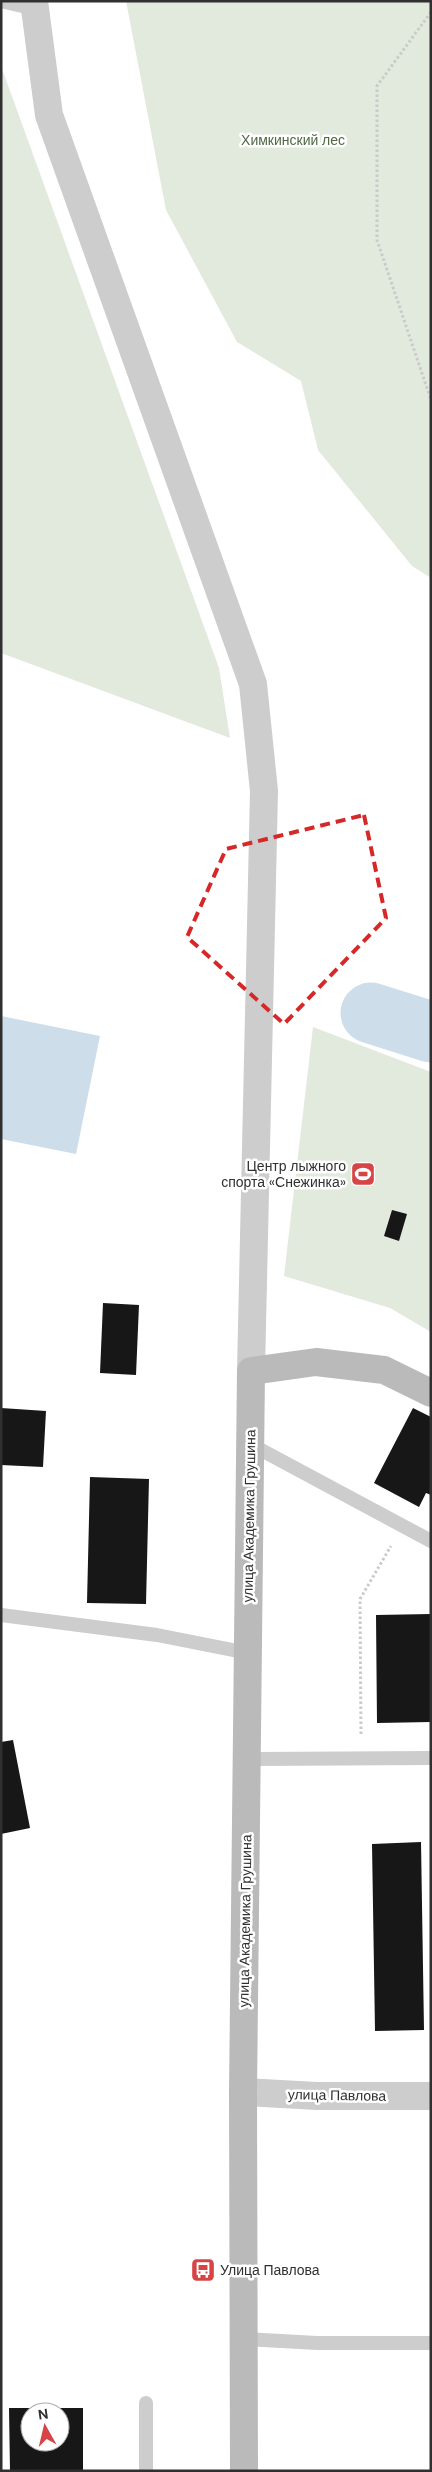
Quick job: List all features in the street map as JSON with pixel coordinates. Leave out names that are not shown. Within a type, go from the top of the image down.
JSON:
[{"type":"street","points":[[34,5],[49,116],[253,684],[264,791],[251,1371],[316,1362],[384,1370],[431,1393]]},
{"type":"street","name":"улица Академика Грушина","points":[[244,2471],[243,2092],[251,1371]]},
{"type":"street","name":"улица Павлова","points":[[243,2092],[317,2096],[431,2096]]},
{"type":"lane","points":[[1,1],[34,5]]},
{"type":"lane","points":[[250,1444],[431,1541]]},
{"type":"lane","points":[[1,1614],[157,1636],[248,1653]]},
{"type":"lane","points":[[247,1759],[431,1758]]},
{"type":"lane","points":[[244,2339],[317,2343],[431,2343]]},
{"type":"lane","points":[[146,2403],[146,2471]]},
{"type":"path","points":[[431,12],[377,86],[377,240],[431,400]]},
{"type":"path","points":[[361,1758],[360,1600],[403,1526]]},
{"type":"highlighted area","points":[[364,815],[386,918],[284,1024],[187,937],[226,849]]},
{"type":"green space","name":"Химкинский лес","points":[[126,1],[431,1],[431,578],[412,566],[318,450],[301,381],[237,342],[166,210]]},
{"type":"green space","points":[[1,66],[219,668],[230,738],[1,653]]},
{"type":"green space","name":"Центр лыжного спорта «Снежинка»","points":[[313,1027],[431,1072],[431,1332],[390,1308],[284,1276]]},
{"type":"water","points":[[1,1016],[100,1036],[76,1154],[1,1139]]},
{"type":"building","points":[[392,1210],[407,1214],[399,1241],[384,1236]]},
{"type":"building","points":[[103,1303],[139,1305],[136,1375],[100,1373]]},
{"type":"building","points":[[1,1408],[46,1411],[43,1467],[1,1465]]},
{"type":"building","points":[[413,1408],[431,1417],[431,1495],[426,1493],[419,1507],[374,1483]]},
{"type":"building","points":[[90,1477],[149,1479],[146,1604],[87,1603]]},
{"type":"building","points":[[431,1614],[431,1722],[377,1723],[376,1615]]},
{"type":"building","points":[[13,1740],[30,1828],[1,1834],[1,1742]]},
{"type":"building","points":[[421,1842],[424,2030],[375,2031],[372,1844]]},
{"type":"building","points":[[9,2408],[20,2408],[20,2452],[70,2452],[70,2408],[83,2408],[83,2471],[10,2471]]},
{"type":"waterway","points":[[371,1013],[431,1032]]},
{"type":"place","name":"Центр лыжного спорта «Снежинка»","points":[[363,1174]]},
{"type":"place","name":"Улица Павлова","points":[[203,2270]]}]
